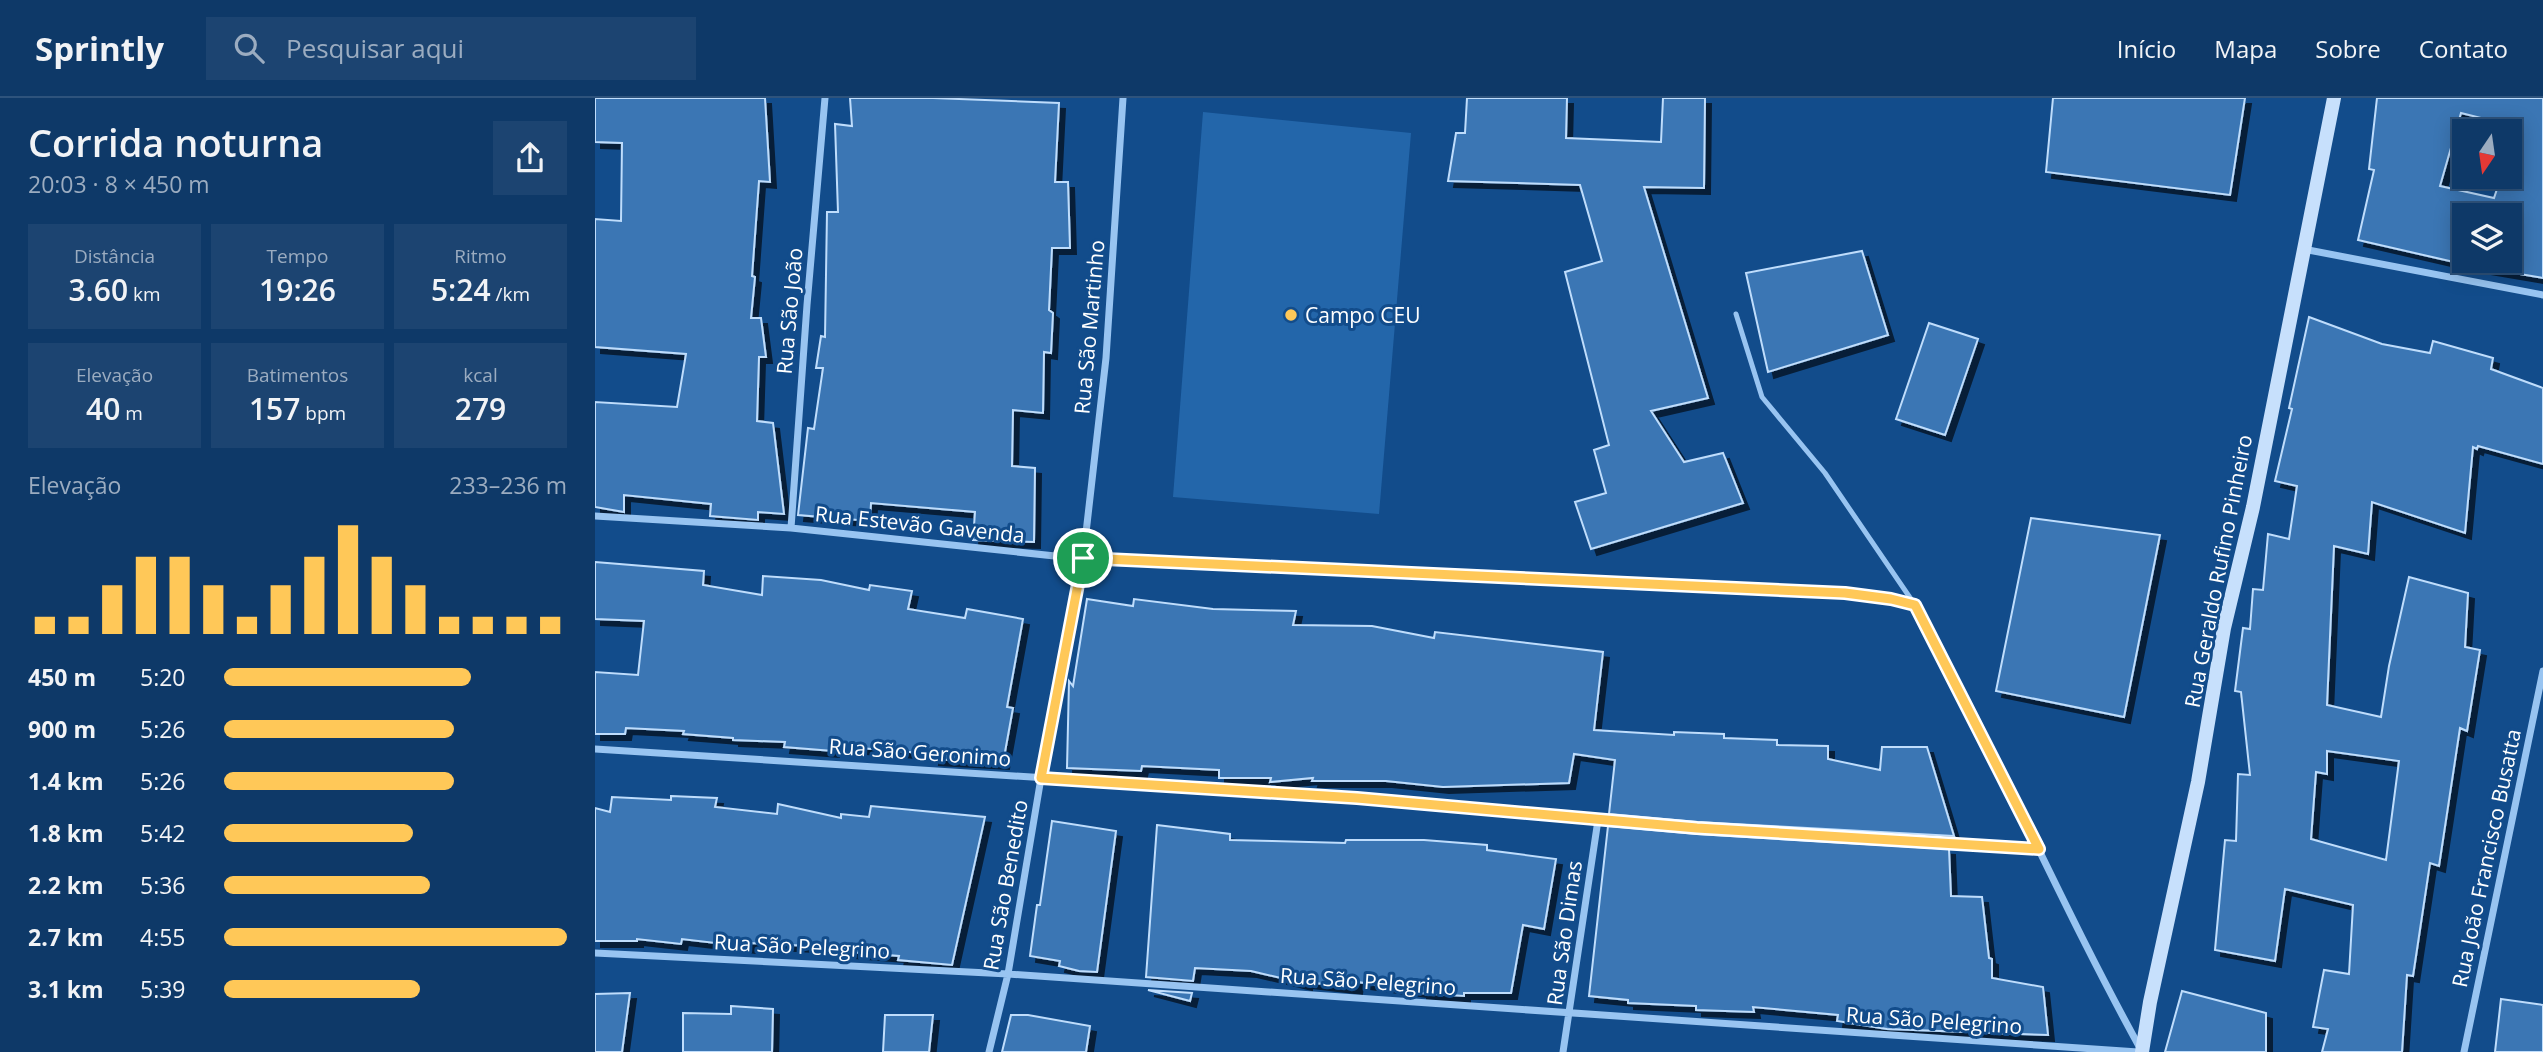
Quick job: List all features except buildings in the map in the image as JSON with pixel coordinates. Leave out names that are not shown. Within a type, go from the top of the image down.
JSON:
[{"type":"street","name":"Rua São João","points":[[791,528],[825,98]]},
{"type":"street","name":"Rua São Martinho","points":[[1083,558],[1107,358],[1123,98]]},
{"type":"street","name":"Rua Geraldo Rufino Pinheiro","points":[[2141,1052],[2198,782],[2224,628],[2253,507],[2334,98]]},
{"type":"street","points":[[2303,248],[2543,296]]},
{"type":"street","name":"Rua Estevão Gavenda","points":[[595,516],[791,528],[1083,558],[1845,593],[1915,605]]},
{"type":"street","name":"Rua São Benedito","points":[[989,1052],[1008,974],[1041,778],[1083,558]]},
{"type":"street","points":[[1915,605],[2098,972],[2141,1052]]},
{"type":"street","name":"Rua João Francisco Busatta","points":[[2464,1052],[2543,671]]},
{"type":"street","name":"Rua São Geronimo","points":[[595,749],[1357,798],[1598,820],[2039,849]]},
{"type":"street","name":"Rua São Dimas","points":[[1563,1052],[1598,820]]},
{"type":"street","name":"Rua São Pelegrino","points":[[595,953],[1008,974],[2141,1052]]},
{"type":"lane","points":[[1736,314],[1762,397],[1825,473],[1915,605]]},
{"type":"shaded area","name":"Campo CEU","points":[[1203,112],[1411,133],[1379,514],[1173,497]]},
{"type":"place","name":"Campo CEU","points":[[1291,315]]},
{"type":"route","points":[[1083,558],[1845,593],[1915,605],[2039,849],[1697,828],[1357,798],[1041,778],[1083,558]]}]
